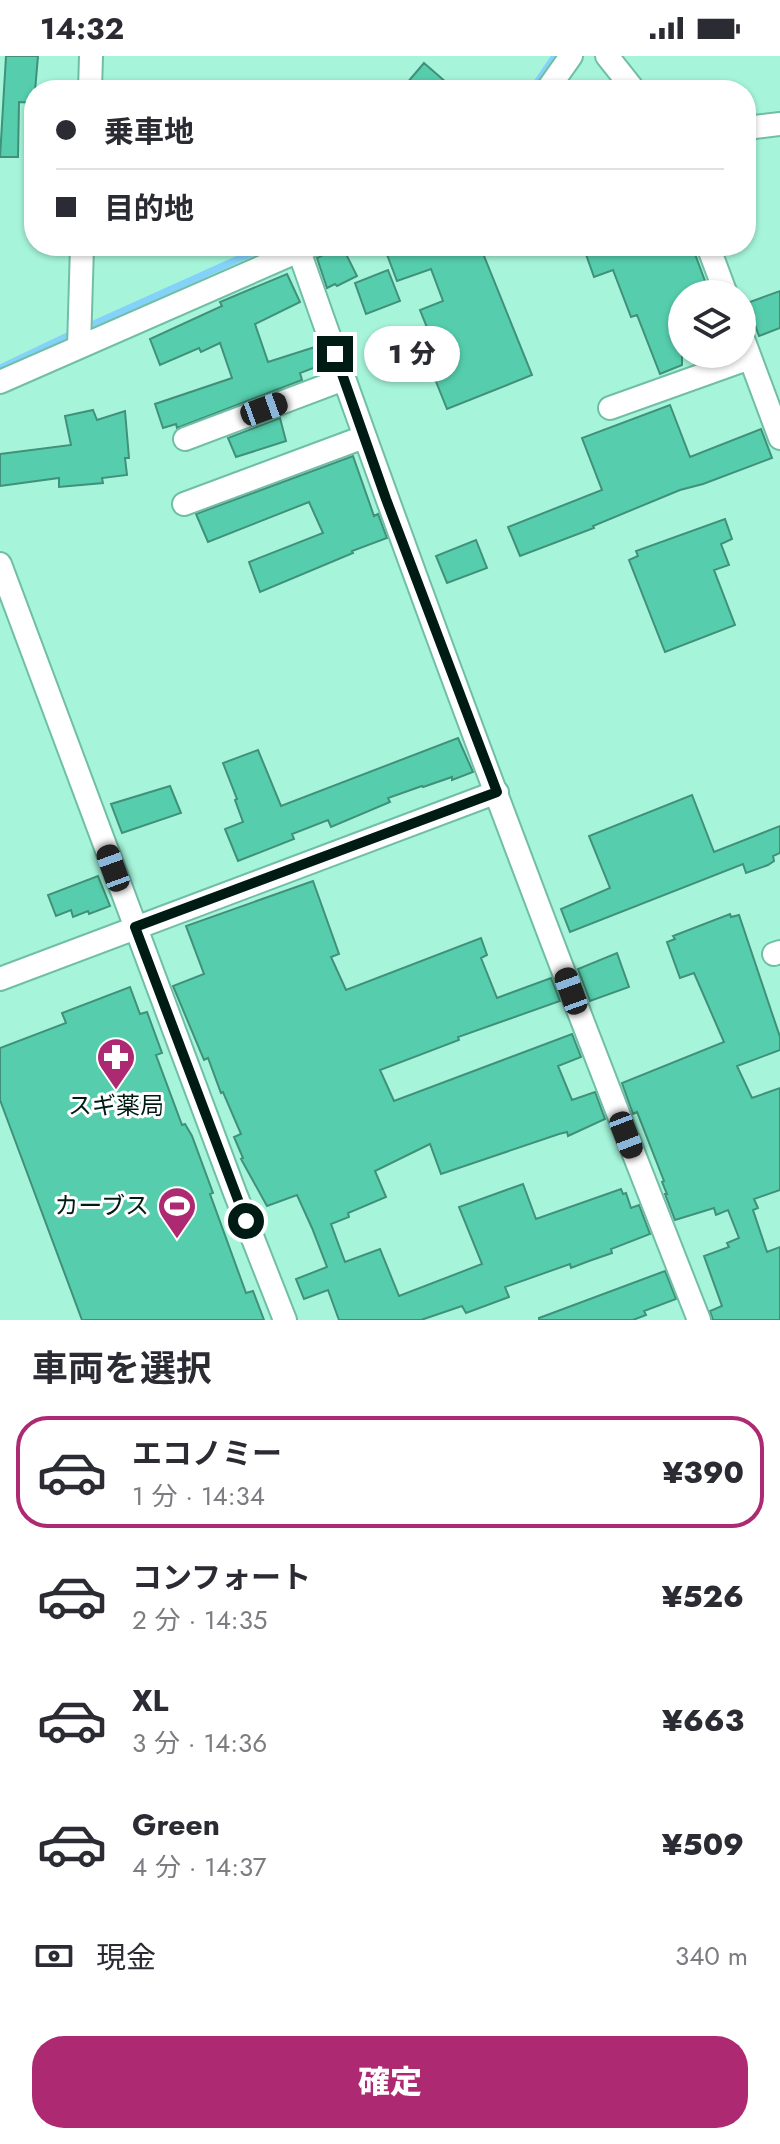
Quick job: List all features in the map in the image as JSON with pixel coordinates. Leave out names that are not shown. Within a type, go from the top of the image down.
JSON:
[{"type":"street","points":[[90,80],[91,56]]},
{"type":"street","points":[[554,80],[571,56]]},
{"type":"street","points":[[607,56],[626,80]]},
{"type":"street","points":[[756,127],[780,124]]},
{"type":"street","points":[[79,347],[82,256]]},
{"type":"street","points":[[0,382],[288,256]]},
{"type":"street","points":[[306,256],[364,437],[603,1076],[699,1320]]},
{"type":"street","points":[[712,256],[721,280]]},
{"type":"street","points":[[610,408],[722,368]]},
{"type":"street","points":[[754,368],[780,438]]},
{"type":"street","points":[[185,439],[344,379]]},
{"type":"street","points":[[184,504],[364,437]]},
{"type":"street","points":[[0,564],[285,1320]]},
{"type":"street","points":[[0,979],[497,792]]},
{"type":"building","points":[[6,56],[38,56],[36,80],[24,80],[24,102],[19,102],[18,157],[0,157]]},
{"type":"building","points":[[424,63],[444,80],[410,80]]},
{"type":"building","points":[[347,256],[357,276],[327,288],[317,258]]},
{"type":"building","points":[[388,256],[484,256],[532,375],[447,409],[427,359],[438,355],[420,310],[443,301],[431,269],[397,281]]},
{"type":"building","points":[[587,256],[696,256],[705,280],[668,280],[668,368],[675,368],[660,374],[637,315],[631,317],[613,270],[594,277]]},
{"type":"building","points":[[388,270],[400,301],[366,314],[355,283]]},
{"type":"building","points":[[287,274],[300,302],[255,324],[268,362],[318,346],[324,364],[300,373],[302,380],[177,428],[176,424],[163,428],[155,404],[232,378],[220,343],[201,352],[199,348],[160,365],[150,339],[222,306],[220,302]]},
{"type":"building","points":[[780,291],[780,328],[759,336],[756,300]]},
{"type":"building","points":[[670,405],[690,457],[761,429],[772,458],[680,490],[520,556],[508,527],[602,490],[582,438]]},
{"type":"building","points":[[93,410],[97,420],[125,411],[129,458],[125,458],[127,475],[102,478],[103,483],[59,487],[59,478],[0,486],[0,454],[71,445],[65,416]]},
{"type":"building","points":[[280,418],[286,441],[236,457],[228,438]]},
{"type":"building","points":[[353,456],[374,516],[378,514],[387,538],[260,592],[249,562],[323,533],[309,502],[208,542],[196,514]]},
{"type":"building","points":[[725,519],[732,539],[721,544],[729,565],[714,570],[735,625],[665,652],[629,560],[638,556],[636,551]]},
{"type":"building","points":[[476,540],[487,568],[447,583],[436,556]]},
{"type":"building","points":[[458,738],[473,772],[388,798],[390,802],[331,827],[328,820],[292,834],[294,839],[238,861],[225,829],[243,822],[223,763],[258,750],[281,806]]},
{"type":"building","points":[[170,786],[181,813],[122,833],[111,804]]},
{"type":"building","points":[[692,795],[714,852],[780,826],[780,853],[773,856],[774,861],[768,865],[746,873],[743,864],[570,932],[561,909],[610,888],[589,836]]},
{"type":"building","points":[[98,876],[110,906],[73,917],[71,910],[56,916],[48,895]]},
{"type":"building","points":[[313,881],[339,954],[331,957],[346,990],[481,938],[487,955],[481,958],[497,998],[551,978],[560,1001],[458,1037],[459,1040],[380,1070],[394,1101],[572,1034],[581,1057],[558,1066],[572,1100],[595,1092],[605,1119],[568,1136],[567,1132],[559,1134],[441,1174],[430,1144],[375,1171],[386,1197],[331,1224],[345,1262],[380,1249],[399,1296],[482,1264],[459,1207],[523,1184],[536,1219],[621,1189],[623,1194],[626,1193],[631,1208],[639,1205],[650,1234],[611,1249],[612,1253],[571,1268],[570,1264],[505,1287],[509,1297],[466,1313],[462,1306],[421,1320],[339,1320],[328,1290],[304,1299],[296,1279],[327,1267],[312,1228],[297,1195],[267,1206],[241,1159],[234,1137],[241,1134],[208,1058],[204,1060],[173,986],[204,974],[186,926]]},
{"type":"building","points":[[730,914],[731,917],[739,915],[780,1037],[780,1050],[737,1066],[752,1098],[780,1088],[780,1190],[754,1199],[758,1208],[753,1210],[767,1252],[780,1247],[780,1320],[713,1320],[710,1311],[722,1306],[704,1256],[729,1247],[727,1243],[739,1238],[728,1210],[716,1215],[714,1208],[675,1220],[665,1194],[664,1181],[622,1083],[724,1042],[694,973],[680,978],[667,942],[675,939],[673,936]]},
{"type":"building","points":[[617,953],[629,987],[590,1001],[578,969]]},
{"type":"building","points":[[130,987],[140,1014],[147,1012],[162,1053],[156,1055],[182,1125],[185,1124],[192,1136],[246,1293],[253,1291],[264,1320],[82,1320],[0,1100],[0,1048],[66,1023],[62,1013]]},
{"type":"building","points":[[665,1271],[676,1299],[644,1311],[646,1315],[633,1320],[539,1320],[539,1318]]},
{"type":"waterway","points":[[539,80],[555,56]]},
{"type":"waterway","points":[[85,328],[245,256]]},
{"type":"waterway","points":[[0,368],[74,333]]},
{"type":"place","name":"スギ薬局","points":[[116,1091]]},
{"type":"place","name":"カーブス","points":[[177,1240]]},
{"type":"route","points":[[246,1221],[135,927],[497,792],[386,499],[335,354]]}]
